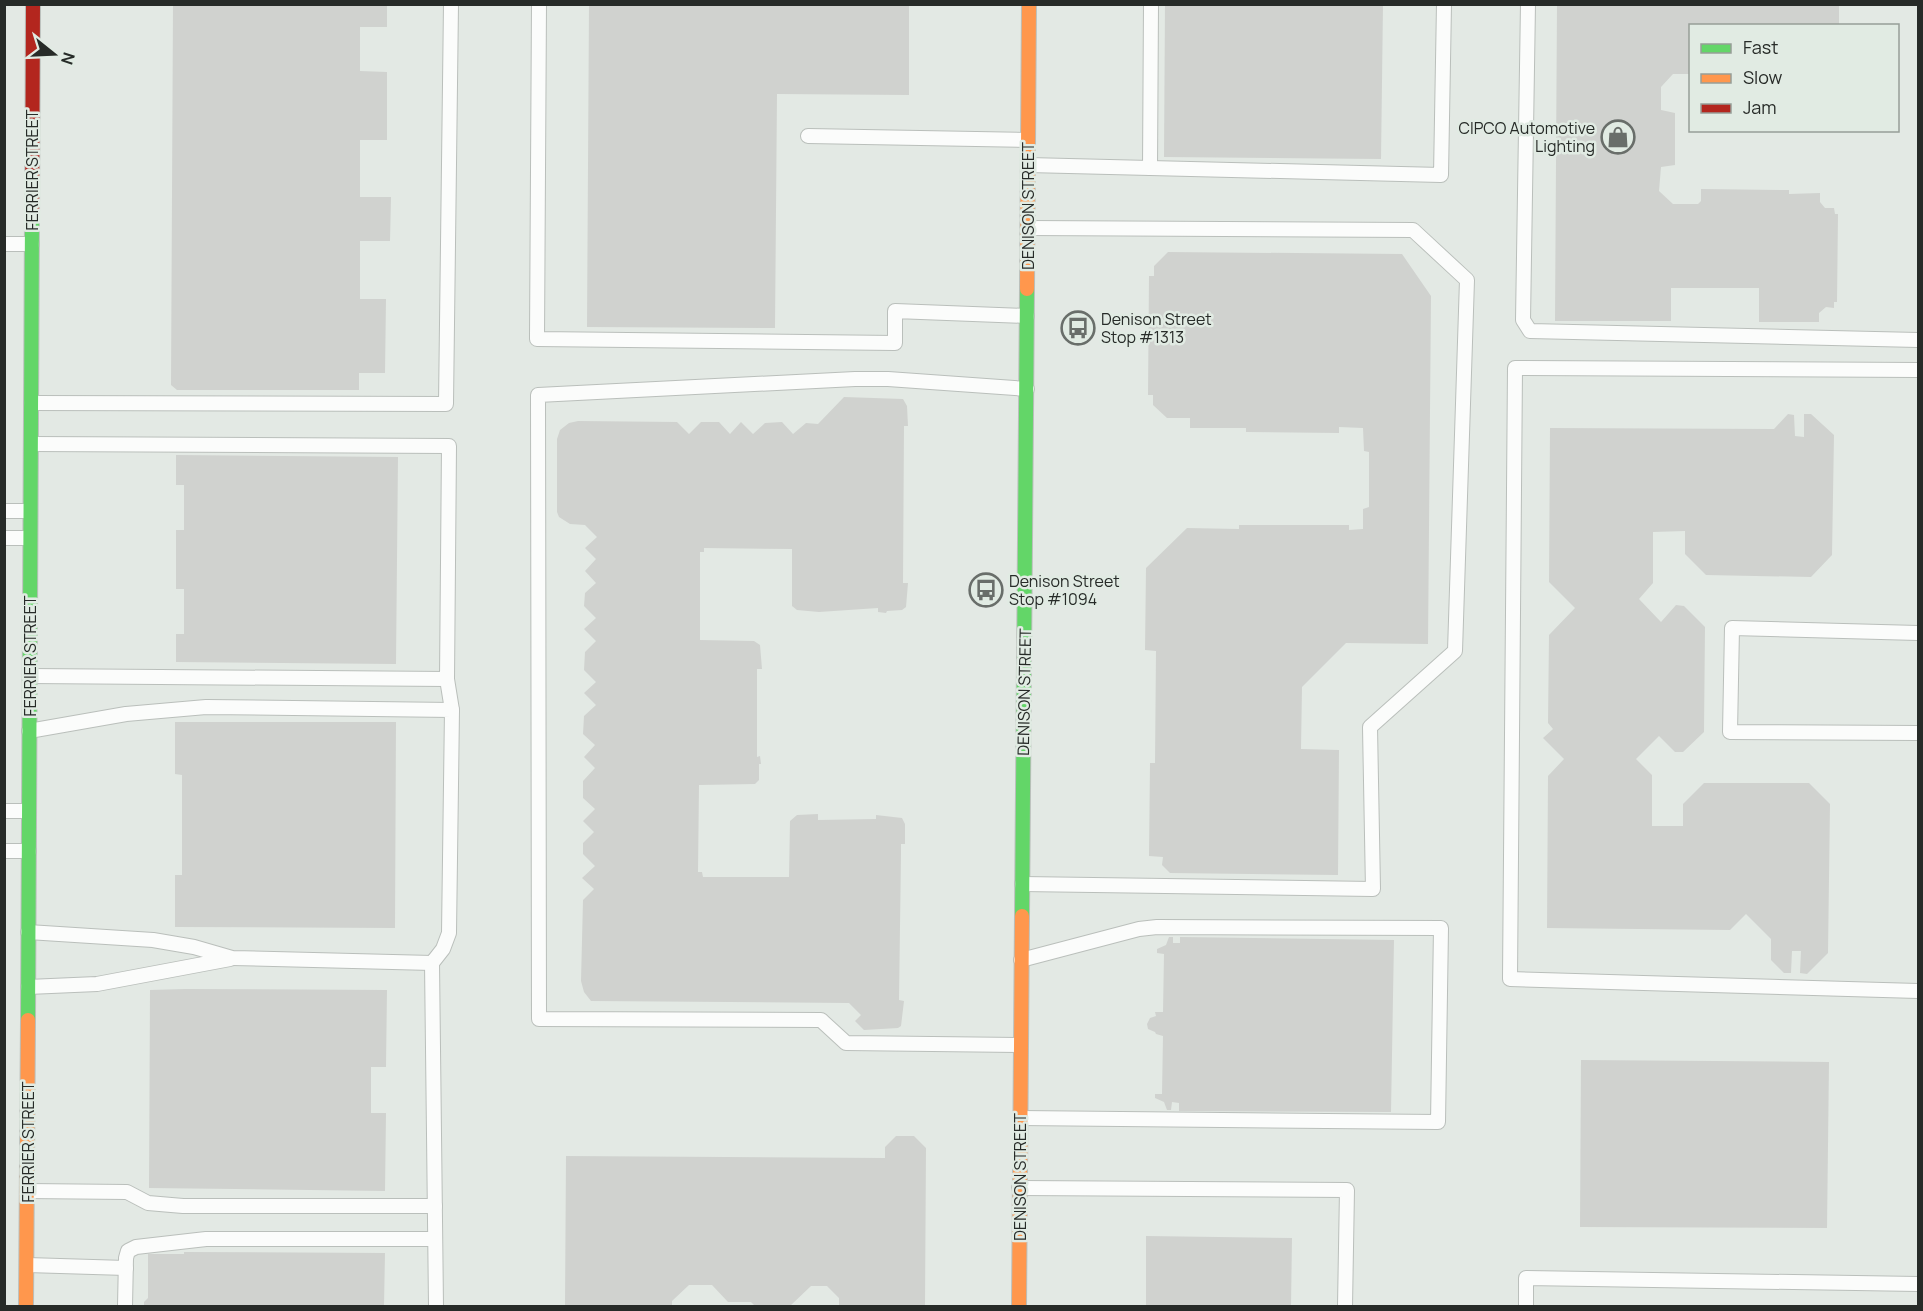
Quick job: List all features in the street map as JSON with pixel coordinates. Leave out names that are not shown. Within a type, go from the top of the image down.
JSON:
[{"type":"street","name":"FERRIER STREET","points":[[26,1306],[24,1183],[30,731],[33,4]]},
{"type":"street","name":"DENISON STREET","points":[[1019,1306],[1029,4]]},
{"type":"lane","points":[[31,403],[446,404],[451,4]]},
{"type":"lane","points":[[539,4],[537,339],[895,343],[895,311],[1027,316]]},
{"type":"lane","points":[[1150,168],[1151,4]]},
{"type":"lane","points":[[1028,165],[1441,175],[1444,4]]},
{"type":"lane","points":[[1528,4],[1523,320],[1530,331],[1918,340]]},
{"type":"lane","points":[[808,136],[1028,140]]},
{"type":"lane","points":[[1022,884],[1373,889],[1370,727],[1455,651],[1467,280],[1413,230],[1028,228]]},
{"type":"lane","points":[[4,244],[32,244]]},
{"type":"lane","points":[[1918,370],[1515,368],[1510,979],[1918,991]]},
{"type":"lane","points":[[1021,1045],[846,1043],[821,1020],[539,1019],[538,395],[855,379],[888,379],[1027,389]]},
{"type":"lane","points":[[31,444],[449,446],[447,679],[452,710],[449,933],[443,950],[432,963],[436,1306]]},
{"type":"lane","points":[[4,511],[30,511]]},
{"type":"lane","points":[[4,538],[30,538]]},
{"type":"lane","points":[[1918,633],[1732,628],[1730,721],[1730,732],[1918,733]]},
{"type":"lane","points":[[30,676],[447,679]]},
{"type":"lane","points":[[30,731],[126,714],[206,707],[452,710]]},
{"type":"lane","points":[[4,811],[29,811]]},
{"type":"lane","points":[[4,851],[29,851]]},
{"type":"lane","points":[[1020,1118],[1438,1122],[1441,928],[1156,927],[1140,929],[1021,960]]},
{"type":"lane","points":[[28,932],[153,940],[194,946],[232,958]]},
{"type":"lane","points":[[28,987],[97,984],[232,958],[432,963]]},
{"type":"lane","points":[[24,1183],[127,1192],[148,1203],[183,1206],[435,1206]]},
{"type":"lane","points":[[1019,1188],[1347,1190],[1345,1306]]},
{"type":"lane","points":[[125,1306],[126,1268],[129,1251],[135,1247],[206,1239],[435,1239]]},
{"type":"lane","points":[[27,1265],[126,1268]]},
{"type":"lane","points":[[1526,1306],[1526,1278],[1918,1284]]},
{"type":"building","points":[[173,4],[387,4],[387,27],[360,27],[360,71],[387,72],[387,140],[360,140],[360,197],[391,197],[390,241],[360,241],[360,299],[386,299],[385,373],[359,373],[359,390],[177,390],[171,385]]},
{"type":"building","points":[[589,4],[909,4],[909,95],[777,94],[775,328],[587,327]]},
{"type":"building","points":[[1165,4],[1383,4],[1381,159],[1164,157]]},
{"type":"building","points":[[1557,4],[1839,4],[1839,24],[1689,24],[1689,74],[1673,74],[1661,87],[1661,110],[1675,113],[1675,165],[1661,167],[1659,191],[1673,204],[1698,204],[1701,201],[1701,189],[1789,190],[1789,194],[1820,193],[1820,202],[1825,208],[1834,208],[1835,214],[1838,214],[1837,302],[1834,302],[1834,308],[1826,307],[1819,313],[1819,322],[1759,322],[1759,288],[1671,288],[1671,321],[1555,321]]},
{"type":"building","points":[[1168,252],[1402,254],[1431,296],[1428,644],[1346,643],[1302,687],[1301,749],[1339,750],[1338,875],[1170,873],[1162,865],[1163,857],[1149,856],[1150,763],[1155,763],[1156,651],[1145,650],[1146,568],[1187,528],[1239,529],[1239,525],[1349,525],[1349,530],[1363,529],[1363,509],[1369,507],[1369,452],[1364,451],[1363,428],[1339,427],[1339,433],[1246,432],[1246,428],[1190,428],[1190,418],[1167,418],[1153,405],[1153,395],[1148,395],[1149,276],[1154,276],[1154,266]]},
{"type":"building","points":[[844,397],[903,399],[907,406],[908,426],[904,426],[903,583],[908,583],[906,607],[886,613],[878,612],[878,608],[819,612],[797,610],[792,606],[792,549],[704,548],[704,552],[700,552],[700,640],[754,641],[760,645],[762,669],[757,669],[757,757],[760,756],[761,764],[759,764],[759,780],[755,784],[699,785],[698,872],[702,872],[703,877],[789,877],[790,821],[797,815],[818,814],[818,820],[876,819],[876,815],[902,818],[905,824],[905,844],[901,844],[899,1000],[904,1001],[901,1026],[864,1030],[855,1021],[861,1015],[849,1003],[591,1001],[584,992],[581,981],[583,900],[594,889],[582,878],[595,866],[583,854],[583,843],[594,832],[583,821],[595,809],[583,798],[583,781],[595,768],[584,757],[595,745],[583,734],[584,716],[596,705],[584,693],[596,682],[584,670],[585,652],[596,641],[584,629],[596,618],[584,606],[585,593],[596,583],[585,571],[596,559],[585,548],[597,537],[585,525],[570,524],[559,517],[557,512],[557,439],[560,430],[569,423],[578,421],[677,422],[689,434],[701,422],[719,422],[730,434],[741,422],[753,434],[765,423],[782,422],[793,434],[806,423],[818,424]]},
{"type":"building","points":[[1788,414],[1794,415],[1795,436],[1804,437],[1804,414],[1811,414],[1834,435],[1832,555],[1811,577],[1706,575],[1685,554],[1685,531],[1653,532],[1653,583],[1639,599],[1661,622],[1676,605],[1684,606],[1705,627],[1704,732],[1683,752],[1675,752],[1659,736],[1636,759],[1652,775],[1652,826],[1683,826],[1683,804],[1704,783],[1809,783],[1830,804],[1828,953],[1807,974],[1800,973],[1801,951],[1792,951],[1791,973],[1784,973],[1771,960],[1771,939],[1746,914],[1730,930],[1547,928],[1548,776],[1564,759],[1543,738],[1553,729],[1548,723],[1549,635],[1575,608],[1549,582],[1550,428],[1774,429]]},
{"type":"building","points":[[176,455],[398,457],[396,664],[176,662],[176,634],[184,634],[184,589],[176,589],[176,530],[184,530],[184,485],[176,485]]},
{"type":"building","points":[[175,722],[396,722],[395,928],[175,927],[175,875],[182,875],[182,775],[175,774]]},
{"type":"building","points":[[1169,937],[1173,937],[1173,943],[1180,943],[1180,937],[1394,940],[1391,1112],[1179,1111],[1179,1103],[1172,1102],[1171,1110],[1167,1110],[1164,1102],[1155,1098],[1155,1094],[1162,1094],[1163,1036],[1148,1029],[1147,1024],[1150,1018],[1156,1016],[1155,1012],[1163,1012],[1164,954],[1157,953],[1157,949],[1166,945]]},
{"type":"building","points":[[150,990],[387,990],[386,1067],[371,1067],[371,1113],[386,1113],[385,1191],[149,1188]]},
{"type":"building","points":[[1581,1060],[1829,1062],[1827,1228],[1580,1227]]},
{"type":"building","points":[[896,1136],[914,1136],[926,1148],[925,1306],[839,1306],[839,1298],[827,1286],[811,1286],[790,1306],[755,1306],[751,1302],[728,1302],[712,1285],[689,1285],[672,1301],[672,1306],[565,1306],[566,1156],[885,1158],[885,1147]]},
{"type":"building","points":[[1146,1236],[1292,1238],[1291,1306],[1146,1306]]},
{"type":"building","points":[[184,1252],[385,1253],[384,1306],[144,1306],[148,1298],[148,1254],[184,1254]]},
{"type":"traffic: fast","points":[[28,1020],[32,216]]},
{"type":"traffic: fast","points":[[1022,916],[1027,289]]},
{"type":"traffic: slow","points":[[1027,289],[1029,4]]},
{"type":"traffic: slow","points":[[1019,1306],[1022,916]]},
{"type":"traffic: slow","points":[[26,1306],[28,1020]]},
{"type":"traffic: jam","points":[[32,216],[33,4]]},
{"type":"place","name":"CIPCO Automotive Lighting","points":[[1618,137]]},
{"type":"place","name":"Denison Street Stop #1313","points":[[1078,328]]},
{"type":"place","name":"Denison Street Stop #1094","points":[[986,590]]}]
